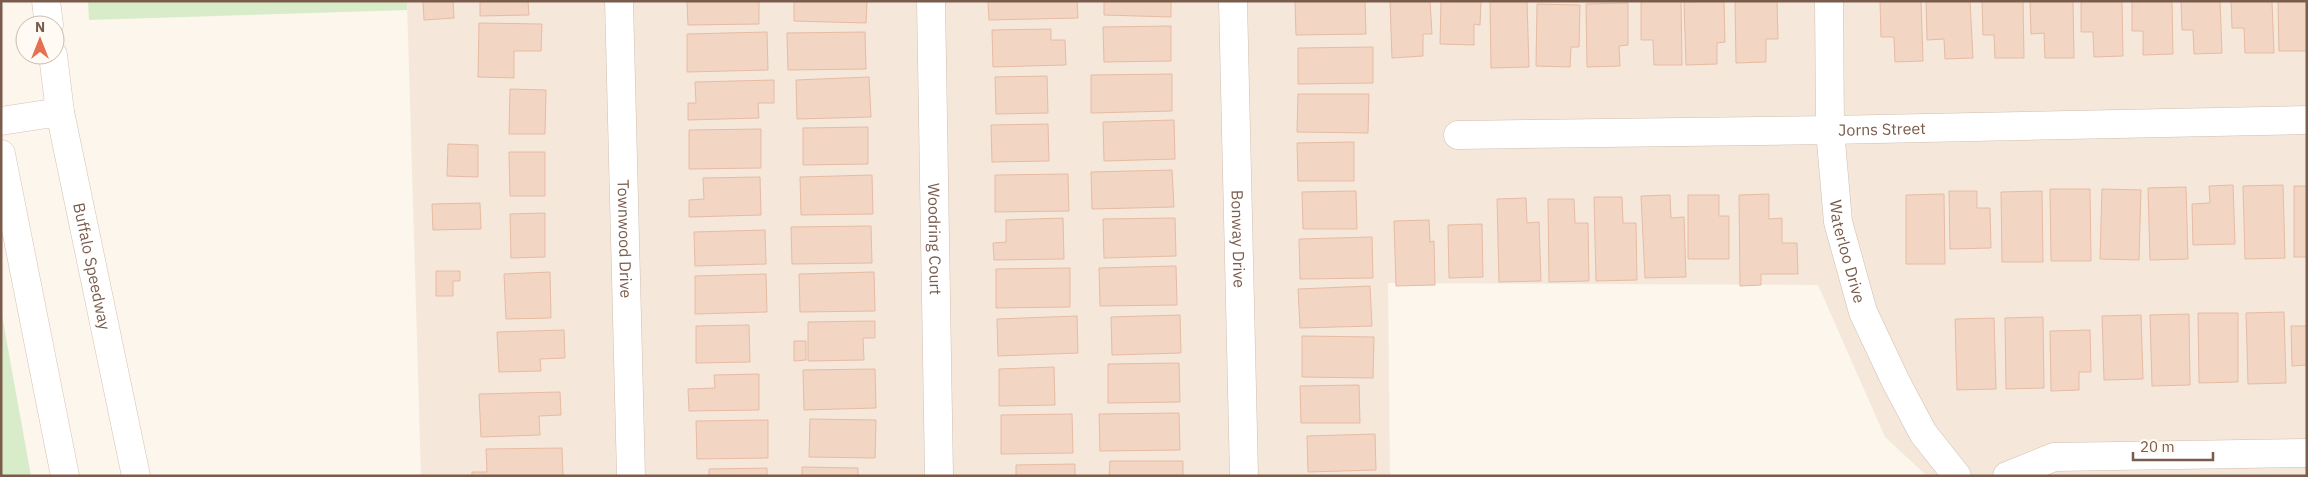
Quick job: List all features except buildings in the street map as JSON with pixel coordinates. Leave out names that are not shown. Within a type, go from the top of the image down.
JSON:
[{"type":"street","points":[[46,1],[48,15]]},
{"type":"street","name":"Townwood Drive","points":[[619,1],[631,476]]},
{"type":"street","name":"Woodring Court","points":[[932,1],[939,476]]},
{"type":"street","name":"Bonway Drive","points":[[1233,1],[1244,476]]},
{"type":"street","name":"Waterloo Drive","points":[[1829,1],[1830,130],[1838,222],[1863,312],[1894,380],[1923,433],[1957,476]]},
{"type":"street","name":"Buffalo Speedway","points":[[54,65],[60,112],[136,476]]},
{"type":"street","points":[[1,121],[60,112]]},
{"type":"street","name":"Jorns Street","points":[[1458,135],[1830,130],[2307,120]]},
{"type":"street","points":[[1,154],[65,476]]},
{"type":"street","points":[[2007,476],[2054,457],[2307,452]]},
{"type":"shaded area","points":[[407,1],[2307,1],[2307,476],[1927,476],[1885,437],[1818,285],[1388,283],[1390,476],[421,476]]},
{"type":"green space","points":[[88,1],[407,1],[407,10],[89,20]]},
{"type":"green space","points":[[1,310],[31,476],[1,476]]}]
